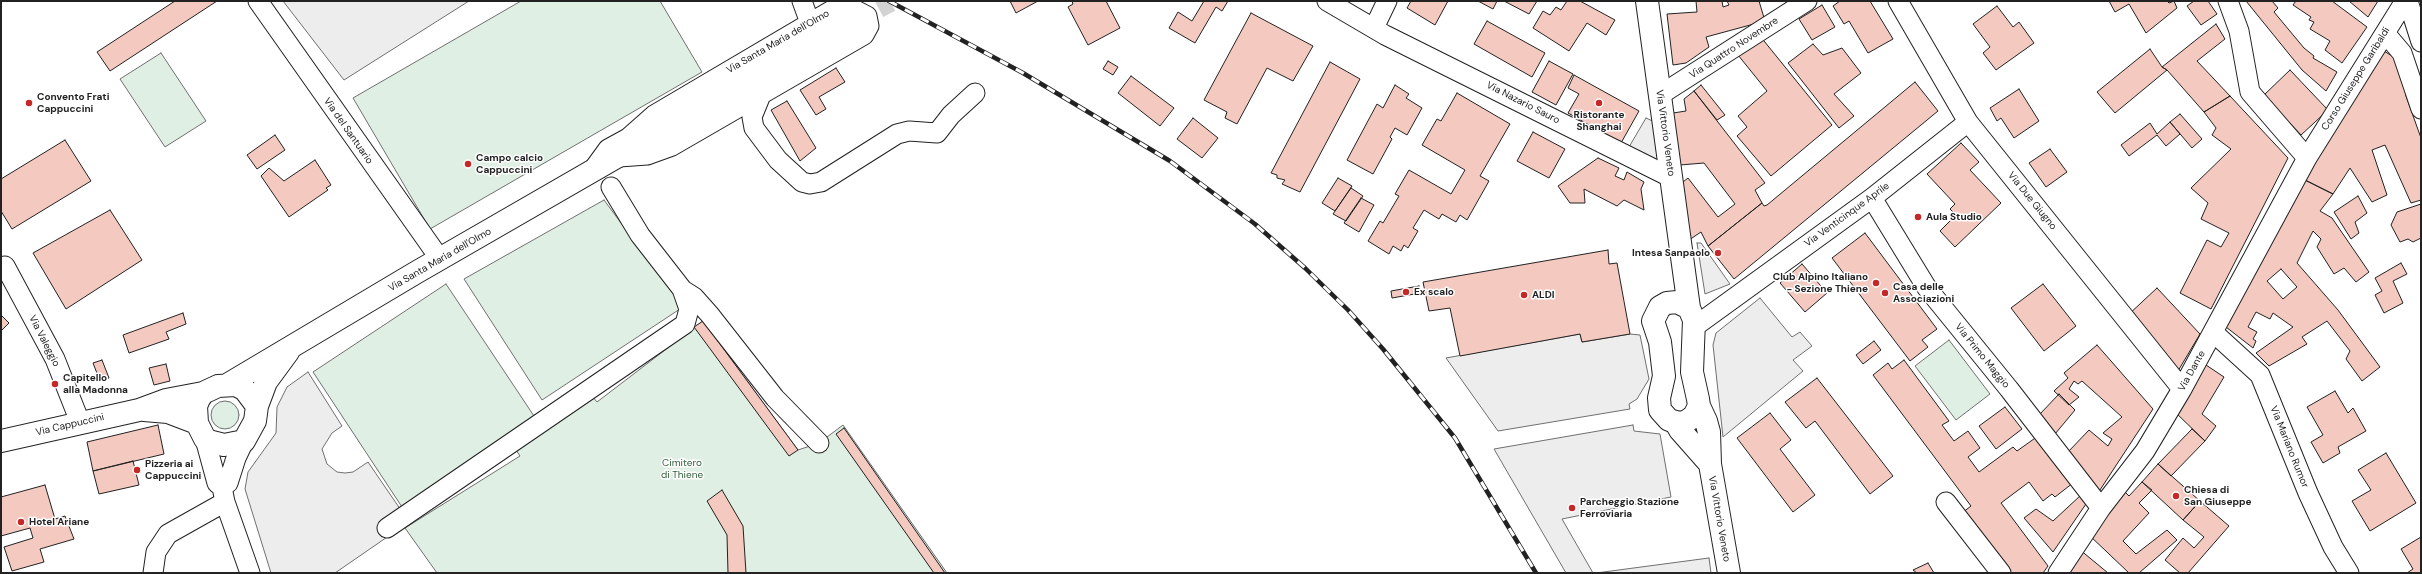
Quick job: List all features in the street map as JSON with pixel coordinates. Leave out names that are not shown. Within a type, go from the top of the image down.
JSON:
[{"type":"main road","name":"Via Vittorio Veneto","points":[[1646,1],[1682,250],[1682,265],[1691,315],[1692,372],[1699,406],[1709,432],[1710,464],[1729,573]]},
{"type":"main road","name":"Via Santa Maria dell'Olmo","points":[[227,385],[265,360],[292,348],[440,260],[619,157],[844,9]]},
{"type":"main road","name":"Via Vittorio Veneto","points":[[1682,265],[1668,289],[1654,321],[1660,342],[1664,376],[1658,404],[1665,418],[1676,423],[1680,430],[1710,464]]},
{"type":"main road","points":[[1660,307],[1673,302],[1681,303],[1691,315]]},
{"type":"main road","name":"Via Santa Maria dell'Olmo","points":[[257,406],[266,382],[279,362],[292,348]]},
{"type":"main road","points":[[227,385],[236,385],[245,390],[257,406],[255,421],[244,441],[224,445],[201,431],[196,406],[203,393],[218,386],[227,385]]},
{"type":"main road","name":"Via Cappuccini","points":[[1,441],[80,422],[139,410],[166,400],[203,393]]},
{"type":"main road","points":[[1676,423],[1690,420],[1699,406]]},
{"type":"main road","name":"Via Cappuccini","points":[[139,410],[168,412],[201,431]]},
{"type":"street","name":"Via del Santuario","points":[[258,1],[440,260]]},
{"type":"street","points":[[802,1],[810,23]]},
{"type":"street","name":"Via Nazario Sauro","points":[[1327,1],[1374,28],[1672,178]]},
{"type":"street","points":[[1374,28],[1387,1]]},
{"type":"street","name":"Via Quattro Novembre","points":[[1660,95],[1807,1]]},
{"type":"street","name":"Via Due Giugno","points":[[1898,1],[1968,122],[2182,390]]},
{"type":"street","points":[[2228,1],[2239,31],[2250,92],[2307,158]]},
{"type":"street","points":[[2407,1],[2421,42]]},
{"type":"street","name":"Corso Giuseppe Garibaldi","points":[[2307,158],[2385,33],[2407,1]]},
{"type":"street","name":"Via Santa Maria dell'Olmo","points":[[590,174],[608,149],[628,138],[654,115],[810,23],[844,9],[867,16],[869,26],[864,36],[672,146],[647,155],[619,157]]},
{"type":"street","points":[[2385,33],[2402,53],[2421,109]]},
{"type":"street","points":[[761,95],[752,117],[754,128],[778,160],[802,182],[810,184],[821,182],[897,134],[909,131],[937,133],[951,115],[975,93]]},
{"type":"street","name":"Via Venticinque Aprile","points":[[1691,315],[1722,304],[1872,198],[1968,122]]},
{"type":"street","name":"Via Dante","points":[[2058,573],[2101,508],[2145,451],[2182,390],[2307,158]]},
{"type":"street","points":[[611,187],[640,235],[682,289],[694,297],[710,315],[775,398],[819,443]]},
{"type":"street","name":"Via Primo Maggio","points":[[1872,198],[1927,288],[2010,389],[2101,508]]},
{"type":"street","name":"Via Valeggio","points":[[1,267],[5,266],[55,359],[80,422]]},
{"type":"street","points":[[386,528],[685,324],[689,309],[682,289]]},
{"type":"street","name":"Via Mariano Rumor","points":[[2214,333],[2260,375],[2308,493],[2333,547],[2349,573]]},
{"type":"street","points":[[201,431],[217,483],[223,495],[250,573]]},
{"type":"street","points":[[153,573],[156,552],[168,534],[223,495],[236,458],[244,441]]},
{"type":"street","points":[[1946,502],[2001,573]]},
{"type":"green space","name":"Campo calcio Cappuccini","points":[[521,1],[660,1],[702,72],[430,229],[353,98]]},
{"type":"green space","points":[[161,53],[206,121],[165,147],[120,79]]},
{"type":"green space","points":[[604,200],[683,307],[542,400],[464,279]]},
{"type":"green space","points":[[446,284],[536,419],[402,507],[313,372]]},
{"type":"green space","name":"Cimitero di Thiene","points":[[703,321],[798,450],[819,443],[843,425],[947,573],[437,573],[405,528],[520,456],[512,444],[588,391],[597,402]]},
{"type":"green space","points":[[1949,340],[1990,394],[1956,420],[1915,366]]},
{"type":"green space","points":[[225,401],[235,405],[239,415],[235,425],[225,429],[215,425],[211,415],[215,405]]},
{"type":"shaded area","points":[[283,1],[469,1],[344,80]]},
{"type":"shaded area","points":[[1646,118],[1657,123],[1659,164],[1629,147]]},
{"type":"shaded area","points":[[1697,243],[1701,243],[1730,284],[1705,294]]},
{"type":"shaded area","points":[[1760,298],[1792,337],[1800,332],[1812,346],[1793,360],[1803,371],[1723,437],[1713,345],[1716,333]]},
{"type":"shaded area","points":[[1580,334],[1582,342],[1630,334],[1640,335],[1649,379],[1637,399],[1629,404],[1630,409],[1498,431],[1446,358]]},
{"type":"shaded area","points":[[308,372],[342,426],[332,433],[322,449],[327,464],[337,472],[345,473],[353,472],[368,462],[409,522],[335,573],[271,573],[245,489],[248,472],[276,433],[277,407],[287,387]]},
{"type":"shaded area","name":"Parcheggio Stazione Ferroviaria","points":[[1633,425],[1634,431],[1660,434],[1671,497],[1562,519],[1593,573],[1566,573],[1494,449]]},
{"type":"shaded area","points":[[1709,558],[1711,573],[1596,573]]},
{"type":"building","points":[[175,1],[217,1],[110,71],[97,52]]},
{"type":"building","points":[[1010,1],[1038,1],[1016,13]]},
{"type":"building","points":[[1072,1],[1106,1],[1120,28],[1088,45],[1068,7],[1073,4]]},
{"type":"building","points":[[1204,1],[1228,1],[1222,11],[1216,7],[1195,43],[1169,28],[1178,12],[1192,21]]},
{"type":"building","points":[[1411,1],[1448,1],[1435,25],[1407,8]]},
{"type":"building","points":[[1478,1],[1497,1],[1493,9]]},
{"type":"building","points":[[1504,1],[1537,1],[1529,14]]},
{"type":"building","points":[[1567,1],[1580,1],[1615,20],[1606,35],[1587,23],[1569,51],[1533,28],[1543,11],[1550,15],[1556,7],[1561,10]]},
{"type":"building","points":[[1696,1],[1722,1],[1723,7],[1729,5],[1727,1],[1759,1],[1765,21],[1706,37],[1709,47],[1686,63],[1673,65],[1667,14],[1697,12]]},
{"type":"building","points":[[1840,1],[1870,1],[1893,39],[1868,53],[1849,21],[1844,24],[1833,6]]},
{"type":"building","points":[[2109,1],[2167,1],[2169,3],[2174,1],[2177,8],[2146,33],[2129,4],[2115,12]]},
{"type":"building","points":[[2194,1],[2208,1],[2217,14],[2201,25],[2187,6]]},
{"type":"building","points":[[2246,1],[2272,1],[2278,8],[2274,12],[2304,48],[2314,56],[2313,58],[2337,72],[2326,91],[2302,70]]},
{"type":"building","points":[[2296,1],[2332,1],[2367,27],[2342,63],[2325,50],[2330,41],[2310,29],[2314,22],[2309,20],[2311,17],[2293,5]]},
{"type":"building","points":[[2349,1],[2378,1],[2368,17]]},
{"type":"building","points":[[1822,5],[1835,27],[1812,40],[1799,19]]},
{"type":"building","points":[[1997,6],[2013,27],[2019,22],[2034,43],[1996,70],[1983,53],[1990,47],[1973,24]]},
{"type":"building","points":[[1251,13],[1313,46],[1293,81],[1267,68],[1237,124],[1225,118],[1227,112],[1204,100]]},
{"type":"building","points":[[1487,21],[1545,53],[1532,77],[1474,44]]},
{"type":"building","points":[[2216,24],[2225,39],[2197,61],[2230,96],[2204,112],[2167,70],[2162,67]]},
{"type":"building","points":[[1760,36],[1832,125],[1771,176],[1737,136],[1747,127],[1738,116],[1767,91],[1738,55]]},
{"type":"building","points":[[1813,44],[1823,55],[1842,48],[1861,73],[1834,94],[1854,116],[1839,128],[1788,63]]},
{"type":"building","points":[[2150,49],[2162,67],[2167,70],[2115,113],[2097,92]]},
{"type":"building","points":[[2384,51],[2400,61],[2406,96],[2421,138],[2421,200],[2411,203],[2385,145],[2372,150],[2387,195],[2372,202],[2350,168],[2333,194],[2303,179]]},
{"type":"building","points":[[1108,61],[1118,67],[1113,75],[1103,69]]},
{"type":"building","points":[[1549,61],[1573,74],[1556,105],[1532,92]]},
{"type":"building","points":[[1330,62],[1360,79],[1300,192],[1282,184],[1285,180],[1277,178],[1277,175],[1271,173]]},
{"type":"building","points":[[836,68],[845,82],[819,97],[826,109],[816,115],[800,90]]},
{"type":"building","points":[[2290,70],[2328,110],[2301,135],[2264,95]]},
{"type":"building","name":"Ristorante Shanghai","points":[[1574,75],[1639,111],[1621,143],[1568,113],[1579,94],[1568,88]]},
{"type":"building","points":[[1131,76],[1174,108],[1160,126],[1118,93]]},
{"type":"building","points":[[1915,82],[1938,111],[1734,279],[1708,246],[1762,203],[1764,206],[1767,205]]},
{"type":"building","points":[[1395,85],[1409,94],[1406,98],[1422,108],[1407,135],[1395,128],[1390,137],[1392,139],[1373,174],[1347,160],[1377,104],[1383,108]]},
{"type":"building","points":[[1701,85],[1725,115],[1717,120],[1694,91]]},
{"type":"building","points":[[2019,89],[2039,121],[2014,138],[2001,118],[1997,121],[1990,108]]},
{"type":"building","points":[[1694,91],[1765,183],[1755,190],[1762,203],[1708,246],[1701,232],[1689,240],[1683,182],[1688,178],[1718,217],[1735,204],[1704,163],[1680,165],[1673,113],[1686,111],[1684,99]]},
{"type":"building","points":[[1457,93],[1510,124],[1480,176],[1489,181],[1467,220],[1460,215],[1456,222],[1442,214],[1439,219],[1424,210],[1413,228],[1418,231],[1408,248],[1404,245],[1401,251],[1393,246],[1389,254],[1368,241],[1380,221],[1383,223],[1399,196],[1395,194],[1409,170],[1451,194],[1465,170],[1422,145],[1437,119],[1441,121]]},
{"type":"building","points":[[2230,96],[2288,158],[2211,309],[2180,293],[2207,240],[2221,247],[2229,233],[2201,219],[2208,203],[2191,188],[2231,149],[2212,135],[2216,128],[2204,112]]},
{"type":"building","points":[[787,101],[816,148],[800,161],[771,110]]},
{"type":"building","points":[[2180,114],[2202,139],[2192,148],[2170,122]]},
{"type":"building","points":[[1193,118],[1218,138],[1202,158],[1177,139]]},
{"type":"building","points":[[2170,122],[2180,134],[2166,146],[2157,135],[2129,156],[2121,145],[2150,123],[2157,134]]},
{"type":"building","points":[[1533,132],[1565,149],[1549,178],[1517,161]]},
{"type":"building","points":[[275,135],[285,150],[257,169],[247,155]]},
{"type":"building","points":[[65,140],[91,181],[12,229],[1,211],[1,179]]},
{"type":"building","points":[[1961,143],[1979,162],[1970,170],[2001,203],[1955,247],[1940,231],[1956,215],[1950,209],[1955,204],[1927,174]]},
{"type":"building","points":[[2050,149],[2067,172],[2046,187],[2029,163]]},
{"type":"building","points":[[1598,158],[1619,168],[1615,176],[1624,180],[1627,172],[1644,182],[1641,189],[1644,210],[1624,200],[1617,206],[1584,189],[1585,203],[1570,203],[1558,186]]},
{"type":"building","points":[[315,160],[331,185],[326,188],[328,190],[289,217],[261,176],[269,168],[284,181]]},
{"type":"building","points":[[1338,178],[1352,186],[1335,211],[1322,203]]},
{"type":"building","points":[[2303,179],[2333,194],[2320,211],[2332,218],[2369,272],[2356,282],[2344,268],[2334,274],[2317,247],[2321,239],[2313,231],[2297,263],[2338,310],[2380,367],[2362,381],[2346,359],[2350,351],[2327,321],[2302,337],[2307,344],[2269,366],[2256,353],[2293,327],[2273,313],[2270,319],[2256,312],[2248,327],[2257,332],[2253,339],[2256,341],[2253,348],[2226,327]],"holes":[[[2281,269],[2297,287],[2283,299],[2267,281]]]},
{"type":"building","points":[[1351,188],[1363,196],[1346,221],[1333,214]]},
{"type":"building","points":[[2358,196],[2367,213],[2355,222],[2359,233],[2351,239],[2334,212]]},
{"type":"building","points":[[1361,198],[1374,205],[1359,232],[1344,223]]},
{"type":"building","points":[[2421,204],[2421,238],[2413,242],[2408,239],[2400,242],[2391,225],[2397,212]]},
{"type":"building","points":[[110,210],[142,260],[66,309],[33,253]]},
{"type":"building","name":"Casa delle Associazioni","points":[[1865,233],[1937,329],[1922,340],[1928,347],[1910,361],[1832,258]]},
{"type":"building","name":"ALDI","points":[[1608,250],[1609,264],[1617,263],[1630,334],[1582,342],[1580,334],[1460,356],[1450,308],[1429,311],[1423,282]]},
{"type":"building","points":[[2401,263],[2407,274],[2393,281],[2403,303],[2384,313],[2375,295],[2382,291],[2375,278]]},
{"type":"building","points":[[1802,264],[1827,293],[1805,312],[1780,283]]},
{"type":"building","points":[[2043,284],[2076,326],[2044,351],[2011,308]]},
{"type":"building","name":"Ex scalo","points":[[1419,286],[1420,293],[1392,298],[1391,291]]},
{"type":"building","points":[[2157,288],[2200,334],[2178,371],[2127,316]]},
{"type":"building","points":[[183,313],[186,324],[166,332],[169,339],[129,353],[123,335]]},
{"type":"building","points":[[1,315],[9,323],[1,331]]},
{"type":"building","points":[[703,321],[798,450],[789,456],[694,327]]},
{"type":"building","points":[[1874,341],[1881,350],[1863,364],[1856,355]]},
{"type":"building","points":[[2097,345],[2153,409],[2098,493],[2068,452],[2089,430],[2108,446],[2112,439],[2103,433],[2122,417],[2082,381],[2078,384],[2074,381],[2069,389],[2079,397],[2069,405],[2054,391],[2068,378],[2064,373]]},
{"type":"building","points":[[102,360],[109,378],[100,381],[93,363]]},
{"type":"building","points":[[1904,360],[1949,421],[1942,425],[1954,441],[1968,431],[1980,448],[1968,457],[1979,472],[2013,447],[2017,451],[2038,436],[2073,483],[2055,497],[2052,494],[2043,501],[2029,482],[2001,503],[2048,566],[2043,573],[2007,573],[1962,513],[1971,506],[1873,375],[1888,363],[1892,369]]},
{"type":"building","points":[[2203,363],[2224,377],[2202,414],[2216,426],[2205,441],[2174,411]]},
{"type":"building","points":[[166,364],[170,381],[154,385],[149,368]]},
{"type":"building","points":[[1817,378],[1893,476],[1870,494],[1815,421],[1806,428],[1785,402]]},
{"type":"building","points":[[2335,391],[2348,413],[2353,408],[2366,431],[2338,447],[2340,453],[2323,463],[2311,442],[2323,435],[2307,407]]},
{"type":"building","points":[[2059,394],[2075,410],[2055,434],[2040,414]]},
{"type":"building","points":[[2005,407],[2022,429],[1996,449],[1979,426]]},
{"type":"building","points":[[1770,413],[1791,440],[1780,449],[1815,495],[1793,512],[1737,438]]},
{"type":"building","points":[[158,425],[164,454],[93,471],[87,442]]},
{"type":"building","points":[[844,428],[945,573],[934,573],[836,434]]},
{"type":"building","points":[[2192,429],[2205,441],[2171,476],[2158,464]]},
{"type":"building","points":[[2386,453],[2416,503],[2370,531],[2352,501],[2371,490],[2358,470]]},
{"type":"building","points":[[133,461],[139,485],[99,494],[93,471]]},
{"type":"building","name":"Chiesa di San Giuseppe","points":[[2158,464],[2200,501],[2183,520],[2142,482]]},
{"type":"building","points":[[2142,482],[2152,490],[2139,503],[2149,513],[2123,541],[2136,554],[2167,530],[2177,540],[2139,573],[2129,573],[2088,534],[2120,487],[2129,496]]},
{"type":"building","points":[[45,485],[55,519],[65,516],[74,539],[40,549],[44,562],[12,571],[4,547],[33,538],[30,528],[1,536],[1,497]]},
{"type":"building","points":[[722,490],[743,526],[746,573],[728,573],[727,535],[707,501]]},
{"type":"building","points":[[2081,495],[2086,504],[2053,552],[2024,518],[2036,509],[2053,521]]},
{"type":"building","points":[[2200,501],[2229,526],[2188,573],[2180,573],[2165,560],[2183,538],[2194,548],[2204,537],[2183,520]]},
{"type":"building","points":[[2421,537],[2421,573],[2407,573],[2413,569],[2401,549]]},
{"type":"building","points":[[2079,549],[2108,573],[2069,573]]},
{"type":"building","points":[[1928,563],[1934,573],[1917,573],[1913,570]]},
{"type":"tunnel","points":[[849,23],[890,1]]},
{"type":"railway","points":[[889,1],[1023,73],[1170,161],[1255,224],[1305,268],[1348,310],[1383,349],[1455,438],[1536,573]]},
{"type":"place","name":"Convento Frati Cappuccini","points":[[29,103]]},
{"type":"place","name":"Ristorante Shanghai","points":[[1599,103]]},
{"type":"place","name":"Campo calcio Cappuccini","points":[[468,164]]},
{"type":"place","name":"Aula Studio","points":[[1918,217]]},
{"type":"place","name":"Intesa Sanpaolo","points":[[1718,253]]},
{"type":"place","name":"Club Alpino Italiano - Sezione Thiene","points":[[1876,283]]},
{"type":"place","name":"Ex scalo","points":[[1406,292]]},
{"type":"place","name":"Casa delle Associazioni","points":[[1885,293]]},
{"type":"place","name":"ALDI","points":[[1524,295]]},
{"type":"place","name":"Capitello alla Madonna","points":[[55,384]]},
{"type":"place","name":"Pizzeria ai Cappuccini","points":[[137,470]]},
{"type":"place","name":"Chiesa di San Giuseppe","points":[[2176,496]]},
{"type":"place","name":"Parcheggio Stazione Ferroviaria","points":[[1572,508]]},
{"type":"place","name":"Hotel Ariane","points":[[21,522]]}]
